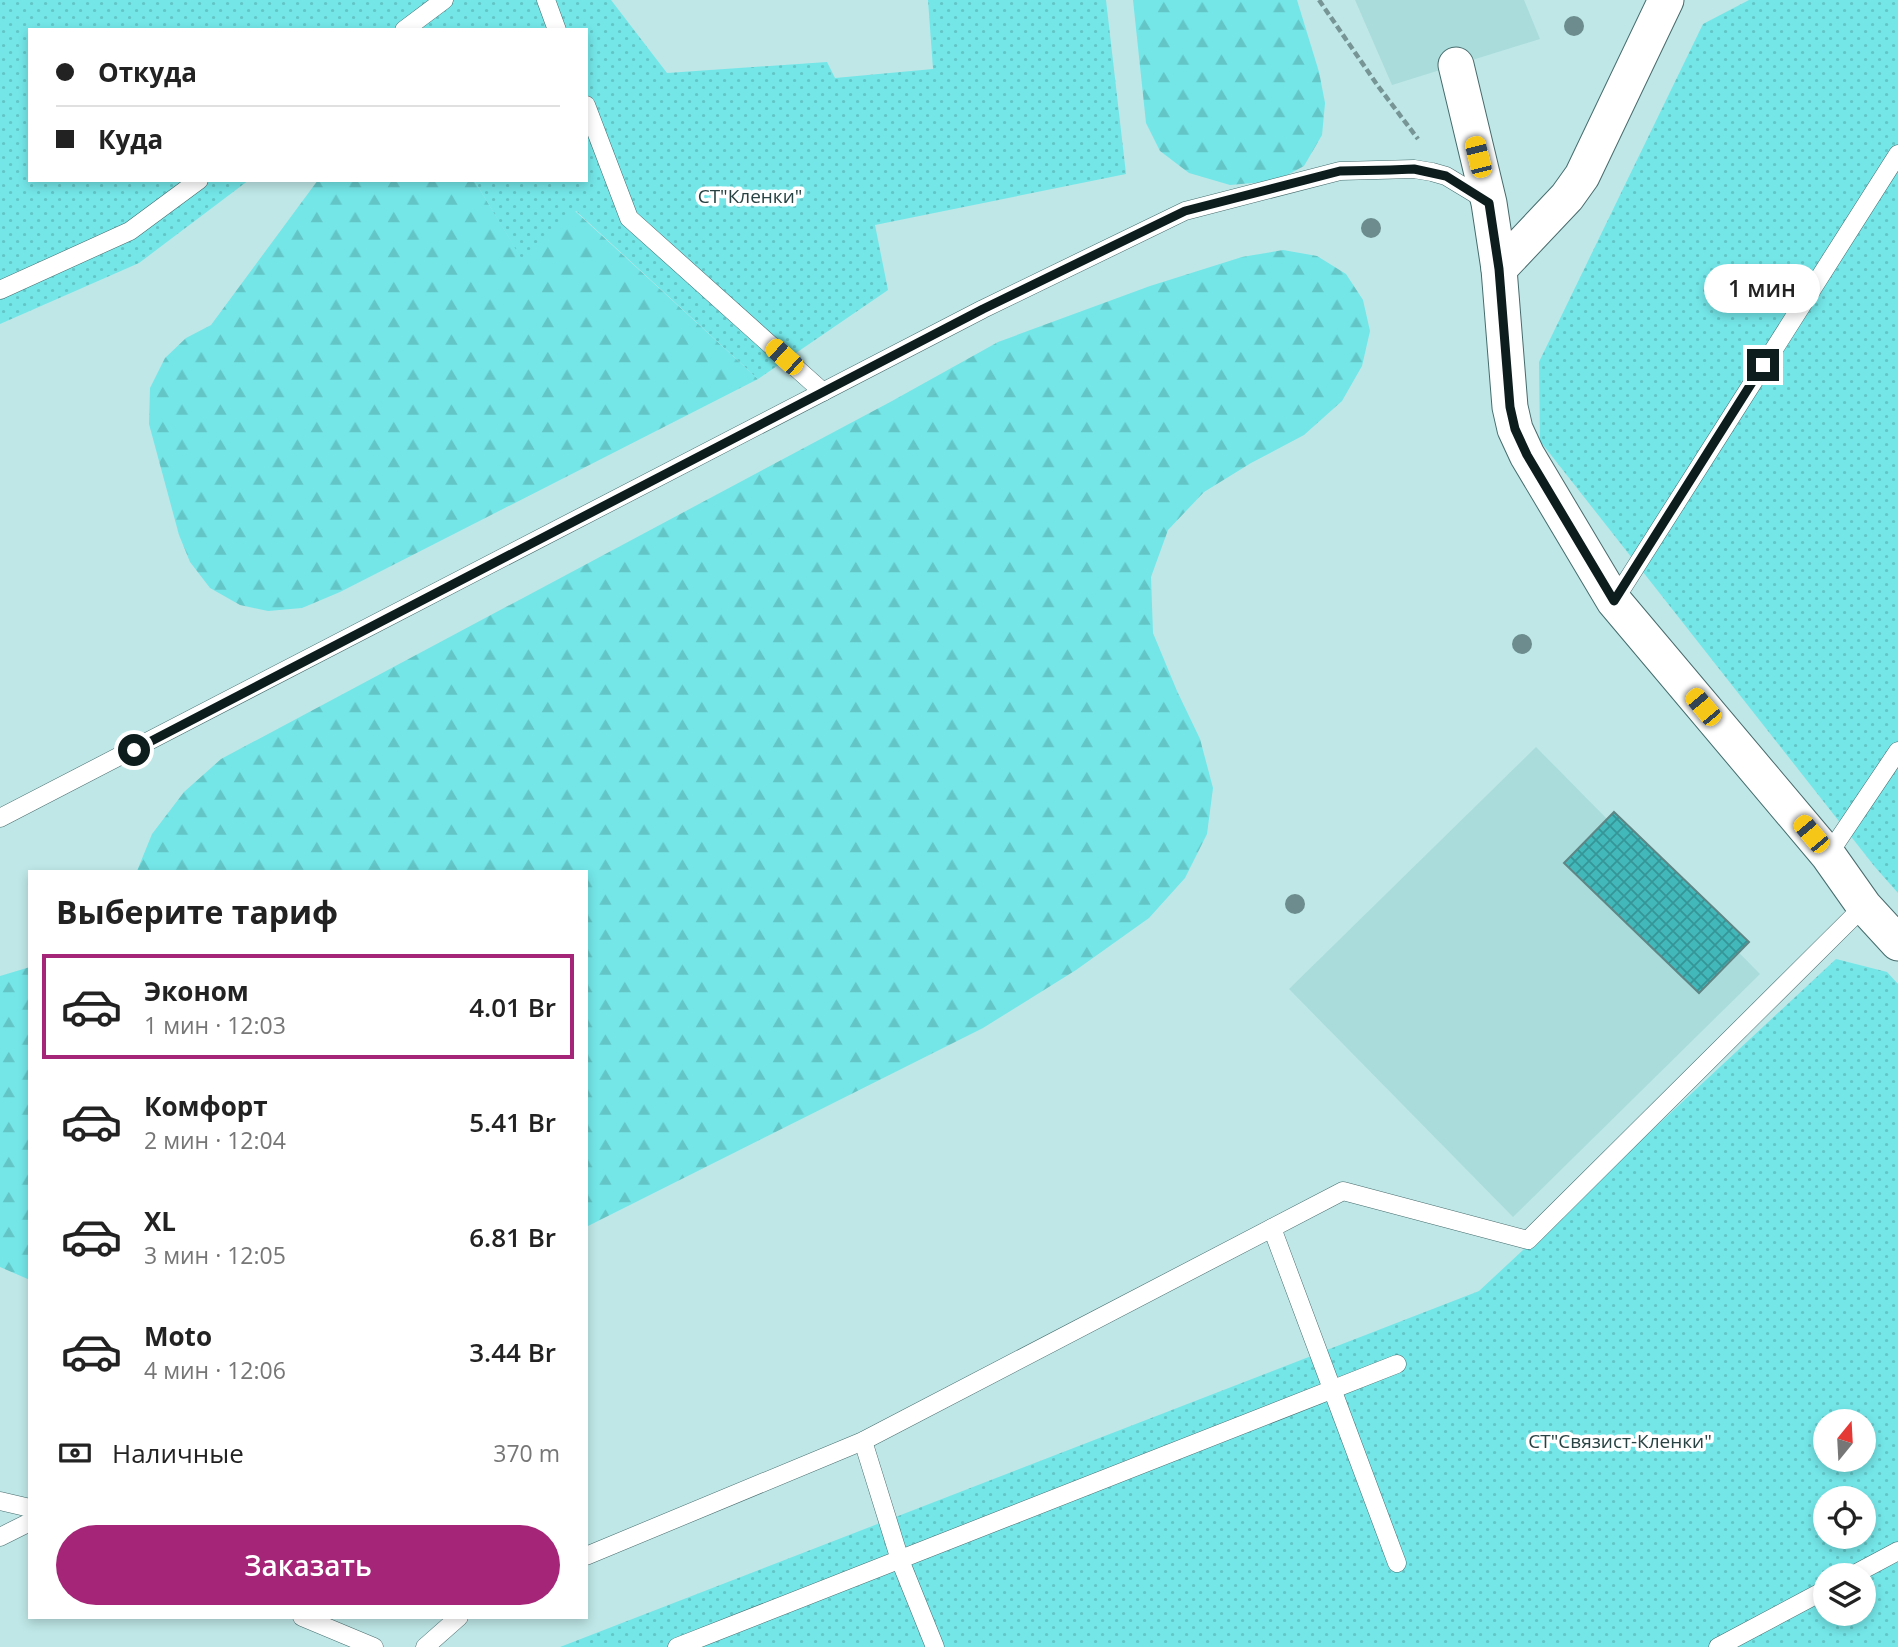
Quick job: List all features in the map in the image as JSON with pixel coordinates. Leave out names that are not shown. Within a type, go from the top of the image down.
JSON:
[{"type":"street","points":[[1499,269],[1567,197],[1582,176],[1666,0]]},
{"type":"street","points":[[1456,65],[1489,203],[1499,269],[1510,407],[1515,429],[1527,455],[1614,601],[1828,855],[1864,906],[1898,943]]},
{"type":"lane","points":[[407,28],[444,0]]},
{"type":"lane","points":[[546,0],[556,28]]},
{"type":"lane","points":[[588,110],[629,218],[823,392]]},
{"type":"lane","points":[[1614,601],[1898,153]]},
{"type":"lane","points":[[0,818],[983,309],[1185,211],[1340,171],[1414,169],[1446,176],[1489,203]]},
{"type":"lane","points":[[0,290],[130,231],[196,182]]},
{"type":"lane","points":[[1828,855],[1898,751]]},
{"type":"lane","points":[[588,1555],[863,1441],[1343,1191],[1528,1240],[1864,906]]},
{"type":"lane","points":[[1272,1228],[1397,1563]]},
{"type":"lane","points":[[677,1647],[1397,1364]]},
{"type":"lane","points":[[863,1441],[900,1560],[935,1647]]},
{"type":"lane","points":[[0,1501],[28,1508]]},
{"type":"lane","points":[[0,1537],[28,1523]]},
{"type":"lane","points":[[1876,1563],[1898,1551]]},
{"type":"lane","points":[[1718,1647],[1813,1596]]},
{"type":"lane","points":[[307,1619],[374,1647]]},
{"type":"lane","points":[[425,1647],[457,1619]]},
{"type":"path","points":[[1319,0],[1378,86],[1446,176]]},
{"type":"shaded area","points":[[1355,0],[1524,0],[1540,39],[1392,85]]},
{"type":"shaded area","points":[[1536,747],[1760,974],[1513,1217],[1289,989]]},
{"type":"green space","name":"СТ\"Кленки\"","points":[[0,0],[611,0],[667,73],[827,62],[835,78],[933,69],[928,0],[1106,0],[1126,174],[875,225],[888,290],[758,379],[576,211],[524,263],[475,182],[588,182],[588,28],[28,28],[28,182],[246,182],[139,263],[0,324]]},
{"type":"green space","points":[[1133,0],[1297,0],[1319,72],[1325,103],[1322,135],[1304,166],[1276,181],[1230,185],[1189,173],[1160,151],[1146,123]]},
{"type":"green space","points":[[1749,0],[1898,0],[1898,893],[1540,441],[1539,362],[1703,24]]},
{"type":"green space","points":[[317,182],[475,182],[524,262],[575,211],[758,379],[340,592],[302,608],[268,611],[240,605],[210,588],[190,562],[179,535],[149,424],[150,388],[165,358],[186,338],[211,325]]},
{"type":"green space","points":[[1283,250],[1317,256],[1346,274],[1363,300],[1370,331],[1362,366],[1342,401],[1304,435],[1204,492],[1168,530],[1151,577],[1153,633],[1200,739],[1213,788],[1207,834],[1185,878],[1149,918],[1076,970],[983,1028],[588,1226],[588,870],[137,870],[152,834],[184,792],[221,759],[998,342],[1150,286],[1242,257]]},
{"type":"green space","name":"СТ\"Связист-Кленки\"","points":[[1836,959],[1887,972],[1898,984],[1898,1647],[560,1647],[1479,1291]]},
{"type":"green space","points":[[28,968],[28,1279],[0,1267],[0,976]]},
{"type":"building","points":[[1614,812],[1749,942],[1699,993],[1564,863]]},
{"type":"route","points":[[134,750],[983,309],[1185,211],[1340,171],[1414,169],[1432,172],[1446,176],[1489,203],[1499,269],[1510,407],[1515,429],[1527,455],[1614,601],[1763,365]]}]
